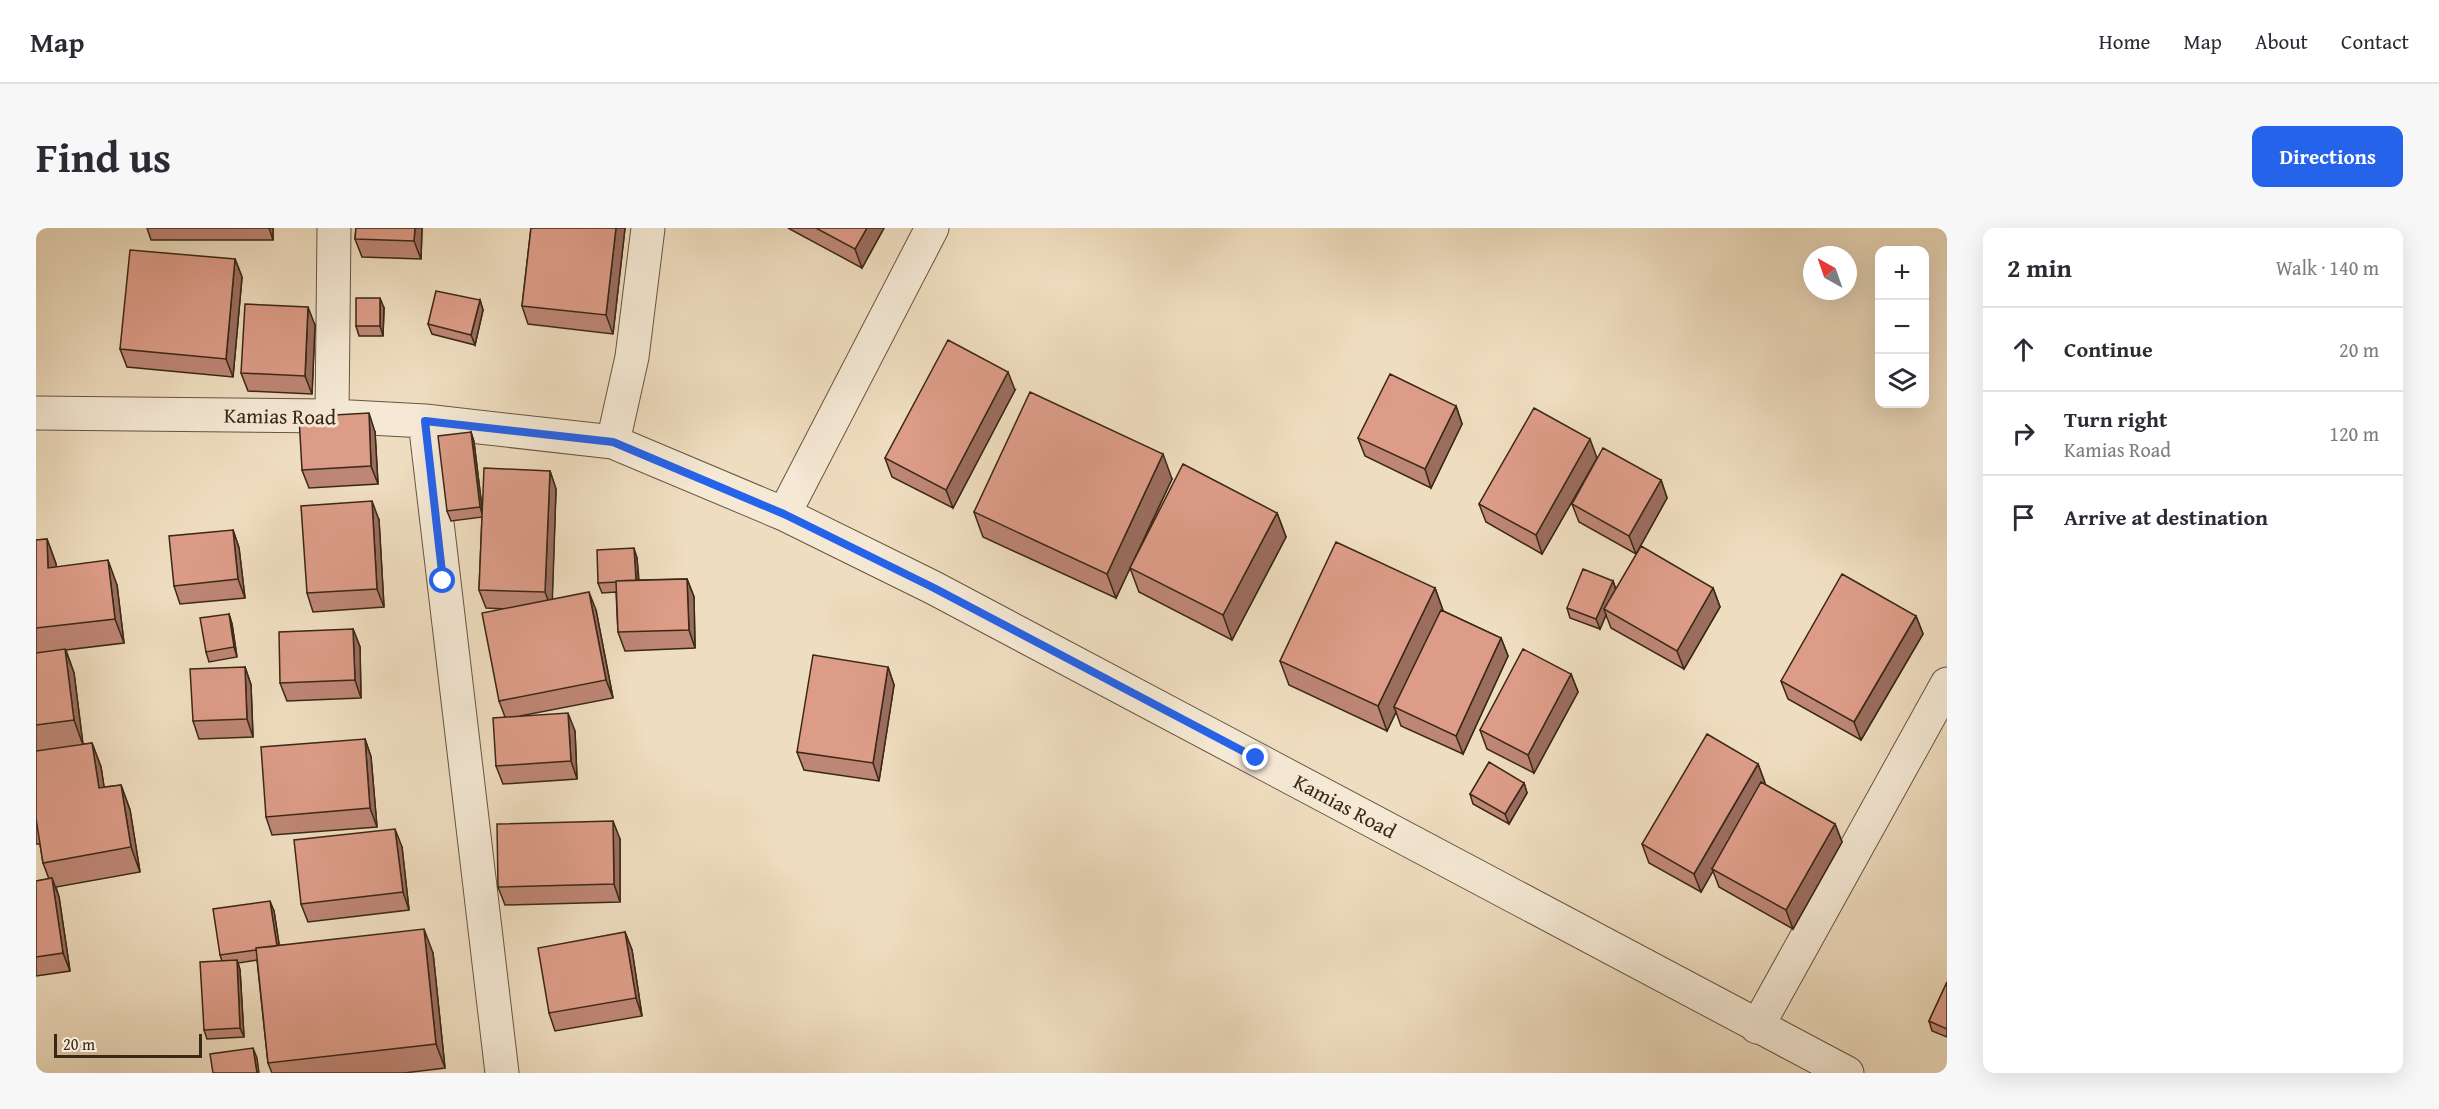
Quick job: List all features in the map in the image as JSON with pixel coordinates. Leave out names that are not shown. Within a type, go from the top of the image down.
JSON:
[{"type":"street","points":[[332,416],[334,228]]},
{"type":"street","points":[[613,442],[632,357],[648,228]]},
{"type":"street","points":[[784,514],[932,228]]},
{"type":"street","name":"Kamias Road","points":[[36,413],[332,416],[425,421],[613,442],[784,514],[934,588],[1225,741],[1756,1027],[1847,1073]]},
{"type":"street","points":[[425,421],[502,1073]]},
{"type":"street","points":[[1756,1027],[1947,684]]},
{"type":"building","points":[[356,228],[415,228],[414,241],[355,239]]},
{"type":"building","points":[[531,228],[616,228],[606,315],[522,306]]},
{"type":"building","points":[[816,228],[867,228],[855,249]]},
{"type":"building","points":[[130,250],[235,259],[226,359],[120,349]]},
{"type":"building","points":[[436,291],[480,300],[471,335],[428,324]]},
{"type":"building","points":[[356,298],[380,298],[380,326],[356,326]]},
{"type":"building","points":[[245,304],[308,307],[305,376],[241,373]]},
{"type":"building","points":[[948,340],[1008,372],[946,490],[885,458]]},
{"type":"building","points":[[1390,374],[1456,406],[1425,469],[1358,438]]},
{"type":"building","points":[[1030,392],[1163,454],[1107,574],[974,512]]},
{"type":"building","points":[[1534,408],[1590,439],[1536,535],[1479,504]]},
{"type":"building","points":[[369,413],[371,466],[302,470],[299,417]]},
{"type":"building","points":[[471,432],[480,507],[447,511],[438,436]]},
{"type":"building","points":[[1603,448],[1661,480],[1629,536],[1572,504]]},
{"type":"building","points":[[1183,464],[1277,513],[1223,615],[1130,568]]},
{"type":"building","points":[[484,468],[550,471],[545,592],[479,590]]},
{"type":"building","points":[[372,501],[377,589],[307,593],[301,506]]},
{"type":"building","points":[[233,530],[238,579],[174,586],[169,536]]},
{"type":"building","points":[[47,539],[48,568],[108,560],[115,619],[36,628],[36,540]]},
{"type":"building","points":[[1336,542],[1435,588],[1378,706],[1280,661]]},
{"type":"building","points":[[1641,546],[1713,588],[1677,651],[1604,609]]},
{"type":"building","points":[[634,548],[636,580],[598,583],[597,550]]},
{"type":"building","points":[[1583,569],[1613,581],[1596,619],[1567,608]]},
{"type":"building","points":[[1842,574],[1916,616],[1854,722],[1781,681]]},
{"type":"building","points":[[687,579],[689,630],[618,632],[616,581]]},
{"type":"building","points":[[589,592],[606,680],[499,701],[482,613]]},
{"type":"building","points":[[1441,610],[1501,638],[1456,736],[1394,707]]},
{"type":"building","points":[[229,614],[234,647],[206,652],[200,618]]},
{"type":"building","points":[[353,629],[355,680],[280,683],[279,632]]},
{"type":"building","points":[[65,649],[74,720],[36,725],[36,653]]},
{"type":"building","points":[[1523,649],[1571,674],[1528,755],[1480,730]]},
{"type":"building","points":[[813,655],[888,667],[873,763],[797,752]]},
{"type":"building","points":[[245,667],[247,719],[193,721],[190,669]]},
{"type":"building","points":[[568,713],[571,761],[496,766],[493,718]]},
{"type":"building","points":[[1707,734],[1758,764],[1694,874],[1642,844]]},
{"type":"building","points":[[365,739],[370,808],[266,817],[261,747]]},
{"type":"building","points":[[92,743],[99,788],[121,785],[131,847],[43,863],[36,818],[36,751]]},
{"type":"building","points":[[1489,762],[1524,783],[1505,814],[1470,794]]},
{"type":"building","points":[[1761,782],[1835,824],[1786,910],[1712,869]]},
{"type":"building","points":[[613,821],[614,884],[498,887],[497,824]]},
{"type":"building","points":[[395,829],[403,892],[301,904],[294,840]]},
{"type":"building","points":[[52,878],[63,953],[36,957],[36,881]]},
{"type":"building","points":[[270,901],[277,946],[220,955],[213,909]]},
{"type":"building","points":[[424,929],[436,1044],[268,1063],[256,948]]},
{"type":"building","points":[[625,932],[636,998],[549,1013],[538,948]]},
{"type":"building","points":[[237,960],[240,1028],[204,1030],[200,962]]},
{"type":"building","points":[[1947,982],[1947,1029],[1929,1021]]},
{"type":"building","points":[[253,1048],[257,1073],[213,1073],[210,1054]]},
{"type":"route","points":[[443,581],[425,421],[613,442],[784,514],[934,588],[1256,758]]}]
